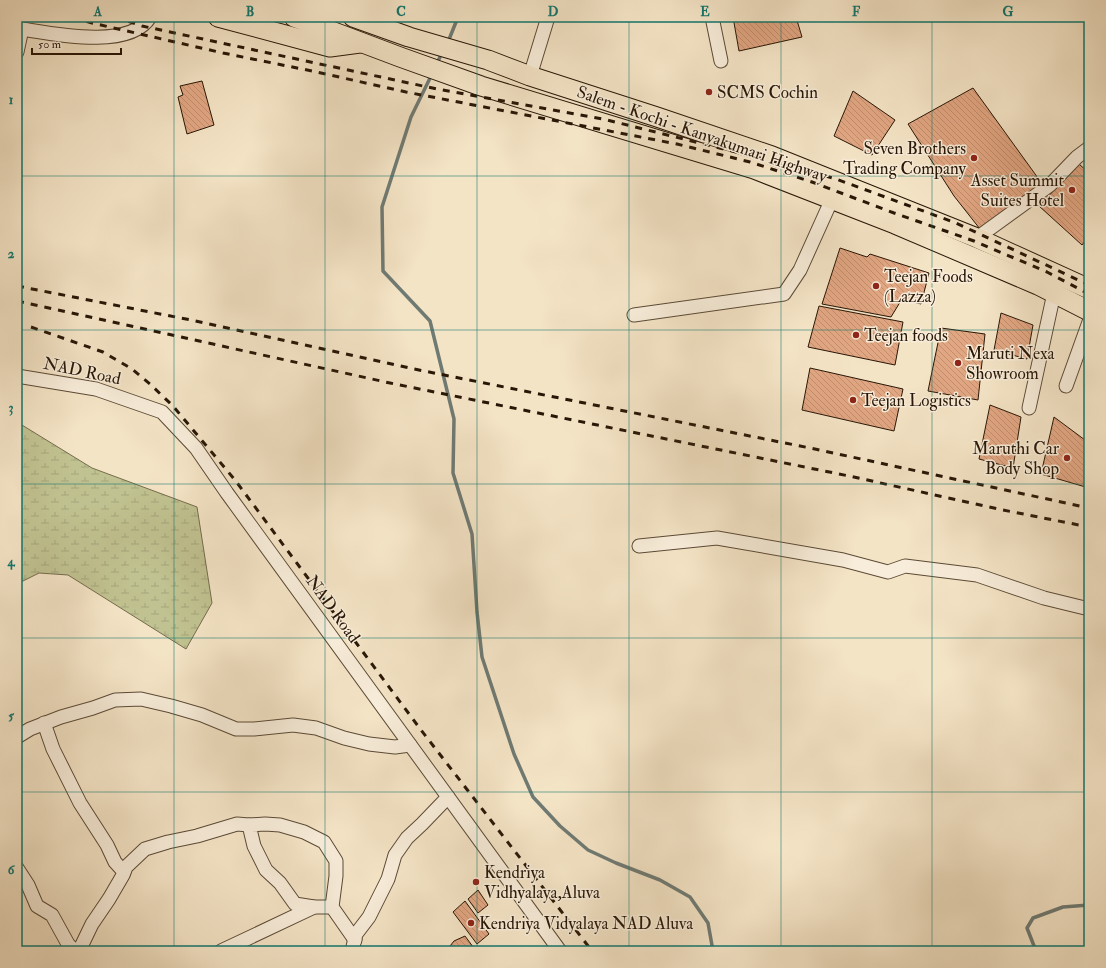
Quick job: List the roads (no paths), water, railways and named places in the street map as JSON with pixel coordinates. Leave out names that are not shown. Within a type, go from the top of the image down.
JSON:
[{"type":"highway","points":[[218,17],[330,47],[364,43]]},
{"type":"highway","name":"Salem - Kochi - Kanyakumari Highway","points":[[294,17],[481,86],[754,169],[895,224],[1031,282],[1089,311]]},
{"type":"highway","name":"Salem - Kochi - Kanyakumari Highway","points":[[353,17],[409,37],[488,60],[530,76],[657,116],[772,156],[977,238],[1089,289]]},
{"type":"street","points":[[17,52],[20,28],[86,38],[98,37],[134,31],[147,23],[150,17]]},
{"type":"street","points":[[530,76],[548,17]]},
{"type":"street","points":[[712,17],[721,61]]},
{"type":"street","points":[[977,238],[1050,185],[1077,157],[1089,148]]},
{"type":"street","points":[[634,315],[784,294],[800,270],[832,199]]},
{"type":"street","points":[[1029,408],[1054,293]]},
{"type":"street","points":[[1066,386],[1089,322]]},
{"type":"street","name":"NAD Road","points":[[17,376],[96,389],[162,412],[196,448],[227,493],[560,951]]},
{"type":"street","points":[[638,546],[717,538],[844,560],[888,572],[905,566],[977,575],[1044,598],[1089,609]]},
{"type":"street","points":[[17,737],[44,723],[115,700],[140,699],[202,715],[236,728],[254,729],[293,725],[316,728],[344,738],[369,744],[394,747],[410,745]]},
{"type":"street","points":[[44,723],[53,749],[80,803],[107,845],[115,862],[124,872]]},
{"type":"street","points":[[354,945],[356,934],[369,917],[388,879],[395,855],[407,838],[448,797]]},
{"type":"street","points":[[79,951],[92,924],[109,899],[126,867],[145,849],[237,824],[265,824],[280,826],[304,832],[324,842],[336,861],[336,876],[332,907],[354,945]]},
{"type":"street","points":[[249,825],[254,846],[266,870],[280,883],[295,904],[314,907],[332,907]]},
{"type":"street","points":[[18,871],[28,885],[37,906],[52,916],[68,944],[75,951]]},
{"type":"street","points":[[221,951],[314,907]]},
{"type":"waterway","points":[[448,42],[458,17]]},
{"type":"waterway","points":[[436,65],[442,53]]},
{"type":"waterway","points":[[432,74],[411,117],[382,207],[383,271],[430,321],[454,419],[453,473],[472,534],[477,612],[482,657],[514,754],[533,797],[560,826],[588,850],[616,863],[660,880],[690,897],[708,923],[713,951]]},
{"type":"waterway","points":[[1036,951],[1027,928],[1033,918],[1063,907],[1089,905]]},
{"type":"railway","points":[[73,17],[92,23],[223,53],[406,92],[677,144],[750,162],[812,182],[974,241],[1047,272],[1089,294]]},
{"type":"railway","points":[[115,17],[142,26],[437,89],[603,119],[768,160],[836,179],[956,223],[1089,285]]},
{"type":"railway","points":[[17,286],[191,320],[414,369],[810,448],[1089,508]]},
{"type":"railway","points":[[17,301],[390,383],[849,476],[1003,510],[1089,527]]},
{"type":"railway","points":[[31,327],[103,352],[132,369],[173,406],[235,480],[421,730],[592,951]]},
{"type":"place","name":"SCMS Cochin","points":[[709,92]]},
{"type":"place","name":"Seven Brothers Trading Company","points":[[974,158]]},
{"type":"place","name":"Asset Summit Suites Hotel","points":[[1072,190]]},
{"type":"place","name":"Teejan Foods (Lazza)","points":[[876,286]]},
{"type":"place","name":"Teejan foods","points":[[856,335]]},
{"type":"place","name":"Maruti Nexa Showroom","points":[[958,363]]},
{"type":"place","name":"Teejan Logistics","points":[[853,400]]},
{"type":"place","name":"Maruthi Car Body Shop","points":[[1067,458]]},
{"type":"place","name":"Kendriya Vidhyalaya,Aluva","points":[[476,882]]},
{"type":"place","name":"Kendriya Vidyalaya NAD Aluva","points":[[471,923]]}]
